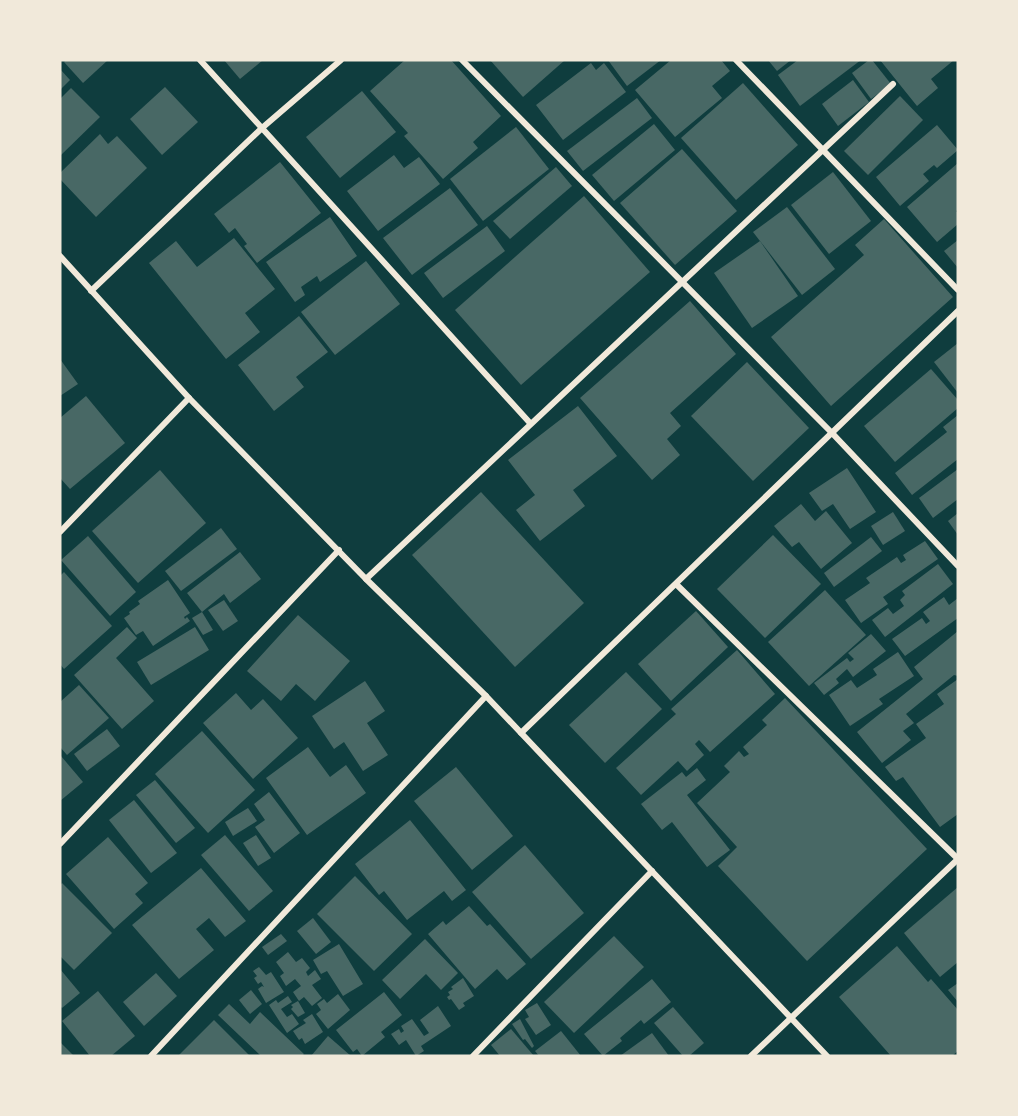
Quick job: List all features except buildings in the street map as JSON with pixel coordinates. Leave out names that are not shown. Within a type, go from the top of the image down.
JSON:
[{"type":"street","points":[[200,60],[530,423]]},
{"type":"street","points":[[91,291],[262,128],[341,60]]},
{"type":"street","points":[[462,60],[832,433],[958,566]]},
{"type":"street","points":[[736,60],[958,290]]},
{"type":"street","points":[[366,579],[893,84]]},
{"type":"street","points":[[60,256],[189,399],[366,579],[486,696],[827,1056]]},
{"type":"street","points":[[521,733],[958,311]]},
{"type":"street","points":[[60,532],[189,399]]},
{"type":"street","points":[[60,844],[339,550]]},
{"type":"street","points":[[676,584],[958,859],[750,1056]]},
{"type":"street","points":[[151,1056],[486,696]]},
{"type":"street","points":[[473,1056],[652,871]]}]
